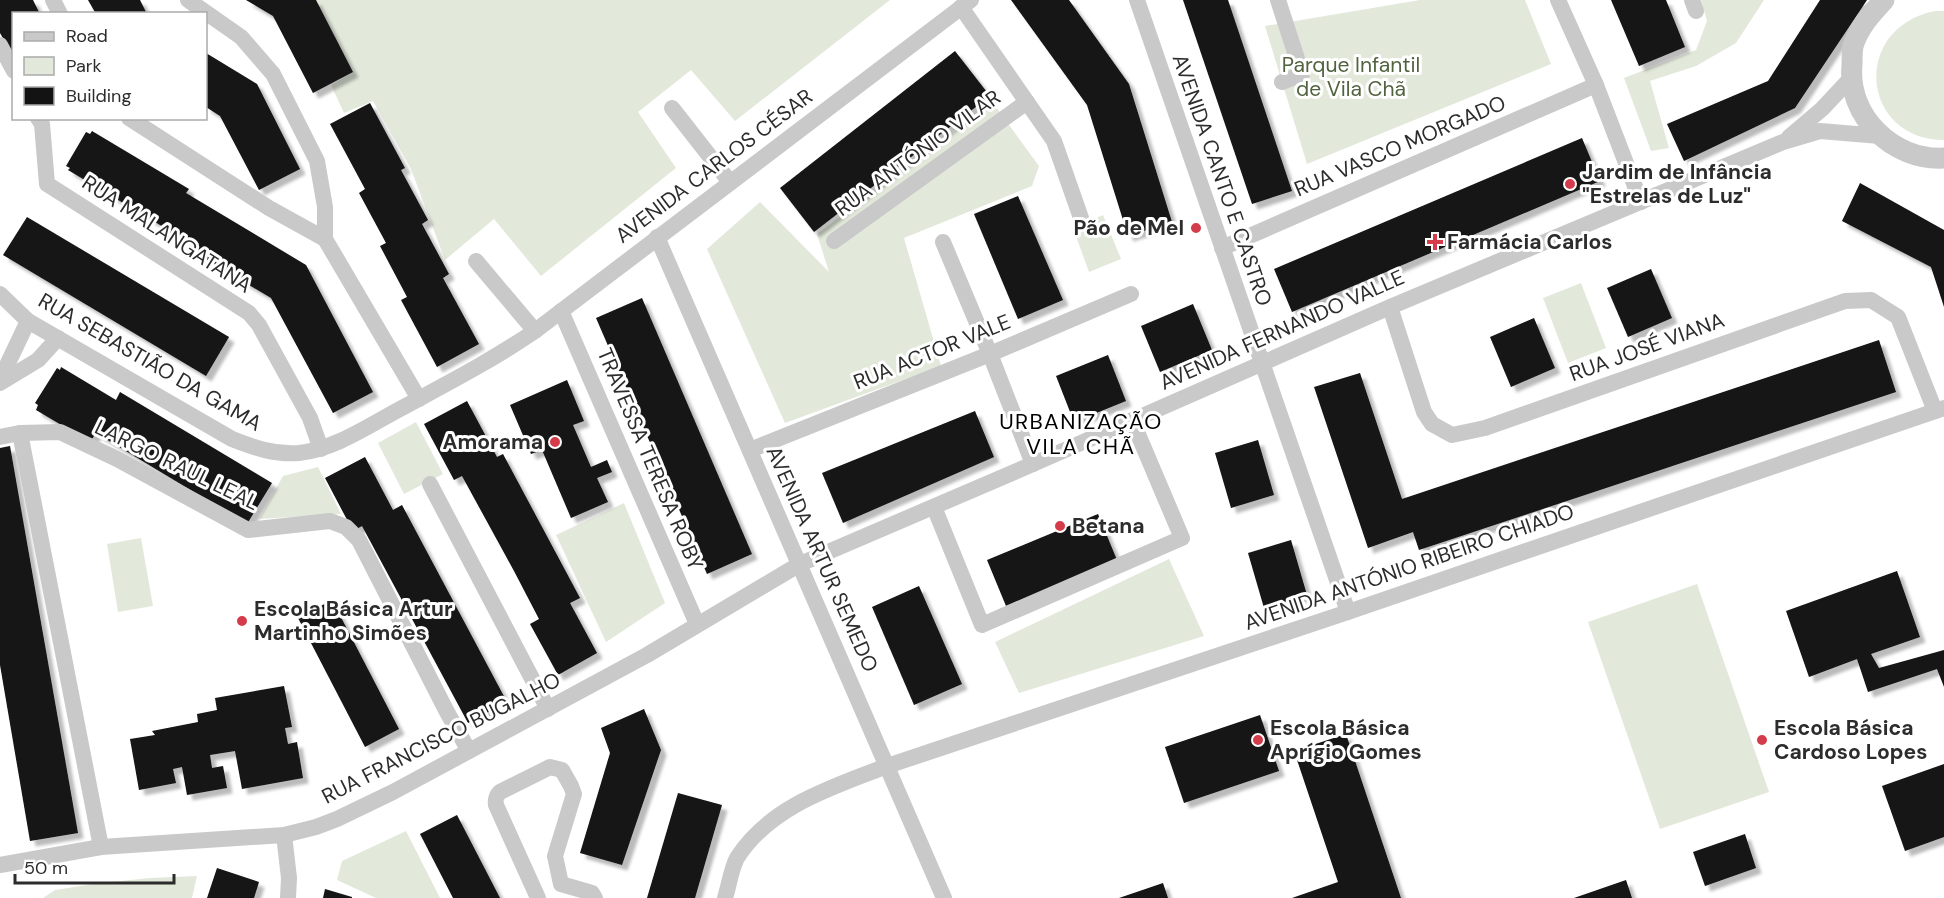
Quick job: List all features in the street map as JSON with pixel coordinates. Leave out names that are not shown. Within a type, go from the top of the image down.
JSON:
[{"type":"street","points":[[188,0],[205,12]]},
{"type":"street","name":"AVENIDA CANTO E CASTRO","points":[[1137,0],[1348,612]]},
{"type":"street","points":[[1278,0],[1302,74],[1282,82]]},
{"type":"street","points":[[1558,0],[1596,86],[1641,202]]},
{"type":"street","points":[[1884,0],[1866,19],[1853,47],[1851,78],[1856,99],[1866,119],[1880,136],[1905,152],[1940,161]]},
{"type":"street","points":[[966,3],[1054,141],[1081,218]]},
{"type":"street","name":"AVENIDA CARLOS CÉSAR","points":[[482,365],[535,331],[966,3]]},
{"type":"street","points":[[207,13],[241,37],[273,74],[317,161],[325,207],[325,239],[419,399]]},
{"type":"street","points":[[0,45],[12,66]]},
{"type":"street","name":"AVENIDA FERNANDO VALLE","points":[[1783,142],[1822,109],[1851,78]]},
{"type":"street","name":"RUA VASCO MORGADO","points":[[1222,248],[1596,86]]},
{"type":"street","name":"RUA ANTÓNIO VILAR","points":[[834,241],[1027,102]]},
{"type":"street","points":[[672,108],[730,182]]},
{"type":"street","name":"RUA MALANGATANA","points":[[40,120],[47,184],[249,313],[259,325],[310,418],[321,449]]},
{"type":"street","points":[[132,120],[269,208],[325,239]]},
{"type":"street","name":"AVENIDA FERNANDO VALLE","points":[[800,564],[1390,307],[1783,142],[1820,131],[1880,136]]},
{"type":"street","name":"AVENIDA ARTUR SEMEDO","points":[[657,237],[944,898]]},
{"type":"street","points":[[943,242],[1033,464]]},
{"type":"street","points":[[476,261],[535,331]]},
{"type":"street","name":"RUA SEBASTIÃO DA GAMA","points":[[0,294],[28,321],[232,439],[255,449],[279,454],[321,449],[350,436],[482,365]]},
{"type":"street","name":"RUA ACTOR VALE","points":[[750,450],[990,354],[1131,294]]},
{"type":"street","name":"RUA JOSÉ VIANA","points":[[1390,307],[1424,412],[1432,424],[1452,435],[1485,428],[1845,301],[1871,300],[1898,317],[1939,410]]},
{"type":"street","name":"TRAVESSA TERESA ROBY","points":[[561,311],[697,624]]},
{"type":"street","points":[[0,381],[28,321]]},
{"type":"street","points":[[0,381],[38,360],[58,338]]},
{"type":"street","name":"AVENIDA ANTÓNIO RIBEIRO CHIADO","points":[[725,898],[736,860],[757,833],[782,814],[815,794],[887,766],[1348,612],[1939,410]]},
{"type":"street","points":[[934,507],[982,625],[1067,590],[1182,538],[1132,420]]},
{"type":"street","name":"LARGO RAUL LEAL","points":[[0,437],[20,433],[60,432],[117,459],[248,530],[330,521],[346,527],[359,540],[469,751]]},
{"type":"street","points":[[20,433],[101,847]]},
{"type":"street","points":[[430,484],[548,709]]},
{"type":"street","name":"RUA FRANCISCO BUGALHO","points":[[0,865],[101,847],[284,835],[316,827],[393,792],[548,709],[647,655],[800,564]]},
{"type":"street","points":[[561,884],[555,856],[574,794],[562,770],[550,767],[500,792],[495,801],[496,805],[540,898],[561,884],[592,893],[595,898]]},
{"type":"street","points":[[284,835],[290,878],[288,898]]},
{"type":"green space","points":[[316,0],[890,0],[735,121],[691,70],[638,112],[676,168],[541,276],[494,219],[445,260],[411,169],[373,101],[344,113],[331,85],[353,72]]},
{"type":"green space","name":"Parque Infantil de Vila Chã","points":[[1420,0],[1525,0],[1551,64],[1307,164],[1265,26]]},
{"type":"green space","points":[[1701,0],[1764,0],[1736,43],[1696,66],[1650,81],[1669,148],[1651,151],[1624,78],[1696,50],[1707,21]]},
{"type":"green space","points":[[1935,11],[1944,11],[1944,140],[1916,135],[1896,122],[1882,104],[1876,82],[1879,59],[1889,38],[1908,21]]},
{"type":"green space","points":[[993,103],[1039,166],[1032,186],[904,238],[941,366],[785,423],[707,249],[760,202],[829,272],[817,234]]},
{"type":"green space","points":[[1103,215],[1121,259],[1089,272],[1073,228]]},
{"type":"green space","points":[[1581,283],[1606,348],[1568,363],[1543,298]]},
{"type":"green space","points":[[416,422],[443,474],[404,494],[378,443]]},
{"type":"green space","points":[[318,467],[341,514],[259,519],[283,476]]},
{"type":"green space","points":[[624,503],[665,603],[606,642],[556,535]]},
{"type":"green space","points":[[141,538],[153,606],[118,612],[107,544]]},
{"type":"green space","points":[[1169,559],[1204,636],[1019,693],[995,642]]},
{"type":"green space","points":[[1697,584],[1769,792],[1660,829],[1588,622]]},
{"type":"green space","points":[[406,831],[440,898],[376,898],[337,880],[342,861]]},
{"type":"green space","points":[[197,876],[192,898],[43,898],[55,890],[93,884]]},
{"type":"building","points":[[0,0],[33,0],[39,12],[12,12],[12,54],[0,33]]},
{"type":"building","points":[[88,0],[140,0],[146,12],[95,12]]},
{"type":"building","points":[[246,0],[316,0],[353,72],[313,93],[273,16]]},
{"type":"building","points":[[1011,0],[1069,0],[1129,84],[1172,222],[1128,236],[1087,105]]},
{"type":"building","points":[[1183,0],[1228,0],[1292,191],[1252,204]]},
{"type":"building","points":[[1611,0],[1666,0],[1685,47],[1639,66]]},
{"type":"building","points":[[1820,0],[1867,0],[1795,108],[1684,161],[1667,124],[1768,81]]},
{"type":"building","points":[[955,51],[990,96],[814,232],[780,188]]},
{"type":"building","points":[[207,54],[257,84],[300,169],[259,190],[220,116],[207,108]]},
{"type":"building","points":[[370,103],[405,168],[401,170],[428,220],[422,224],[449,274],[443,278],[479,344],[437,367],[401,300],[407,297],[380,246],[386,243],[359,193],[365,189],[330,124]]},
{"type":"building","points":[[92,131],[189,189],[186,193],[306,265],[373,392],[333,413],[271,298],[162,233],[165,228],[68,170],[70,168],[66,166],[86,132],[90,134]]},
{"type":"building","points":[[1582,138],[1600,181],[1292,312],[1274,269]]},
{"type":"building","points":[[1860,183],[1944,230],[1944,307],[1931,267],[1842,221]]},
{"type":"building","points":[[1018,196],[1063,300],[1018,319],[974,214]]},
{"type":"building","points":[[27,217],[229,337],[206,376],[3,255]]},
{"type":"building","points":[[1651,269],[1672,318],[1628,337],[1607,288]]},
{"type":"building","points":[[642,298],[752,554],[707,574],[596,318]]},
{"type":"building","points":[[1193,304],[1212,350],[1160,372],[1141,326]]},
{"type":"building","points":[[1534,318],[1555,368],[1511,387],[1490,337]]},
{"type":"building","points":[[1879,340],[1896,392],[1419,550],[1413,532],[1368,548],[1314,387],[1360,373],[1402,499]]},
{"type":"building","points":[[1108,355],[1126,401],[1074,422],[1056,376]]},
{"type":"building","points":[[61,367],[116,400],[120,392],[272,483],[247,524],[96,433],[90,442],[36,410],[38,405],[35,403],[57,368],[60,370]]},
{"type":"building","points":[[567,380],[584,421],[573,425],[591,467],[607,460],[612,472],[597,478],[608,502],[571,518],[542,450],[531,454],[510,405]]},
{"type":"building","points":[[467,401],[497,457],[503,454],[580,598],[570,603],[597,653],[558,675],[530,624],[539,619],[514,571],[462,476],[454,480],[424,424]]},
{"type":"building","points":[[975,411],[994,457],[843,523],[822,473]]},
{"type":"building","points":[[1258,440],[1274,495],[1231,508],[1215,453]]},
{"type":"building","points":[[10,446],[78,833],[30,841],[0,665],[0,448]]},
{"type":"building","points":[[365,457],[393,510],[402,505],[507,702],[468,723],[362,526],[353,531],[325,478]]},
{"type":"building","points":[[1098,514],[1117,560],[1006,606],[987,560]]},
{"type":"building","points":[[1291,540],[1307,595],[1264,608],[1248,553]]},
{"type":"building","points":[[1897,571],[1920,637],[1871,654],[1879,668],[1944,650],[1944,687],[1937,669],[1868,692],[1857,659],[1809,677],[1786,611]]},
{"type":"building","points":[[919,586],[962,684],[914,705],[872,607]]},
{"type":"building","points":[[332,600],[399,729],[365,747],[298,618]]},
{"type":"building","points":[[284,686],[292,727],[285,728],[288,744],[297,742],[303,778],[242,789],[235,751],[210,755],[212,768],[223,766],[227,788],[187,795],[182,767],[173,769],[176,783],[139,790],[130,739],[155,735],[152,731],[198,722],[197,714],[217,710],[215,698]]},
{"type":"building","points":[[644,709],[661,750],[622,865],[580,853],[610,753],[601,728]]},
{"type":"building","points":[[1260,715],[1279,771],[1184,803],[1165,747]]},
{"type":"building","points":[[1346,734],[1401,898],[1292,898],[1338,882],[1294,751]]},
{"type":"building","points":[[1944,764],[1944,837],[1905,851],[1882,786]]},
{"type":"building","points":[[678,793],[722,805],[695,898],[647,898]]},
{"type":"building","points":[[457,815],[500,898],[453,898],[420,834]]},
{"type":"building","points":[[1745,834],[1756,868],[1705,886],[1693,852]]},
{"type":"building","points":[[217,868],[259,882],[254,898],[207,898]]},
{"type":"building","points":[[1626,880],[1632,898],[1574,898]]},
{"type":"building","points":[[1163,883],[1168,898],[1119,898]]},
{"type":"building","points":[[325,889],[352,897],[352,898],[323,898]]},
{"type":"place","name":"Jardim de Infância \"Estrelas de Luz\"","points":[[1570,184]]},
{"type":"place","name":"Pão de Mel","points":[[1196,228]]},
{"type":"place","name":"Farmácia Carlos","points":[[1435,242]]},
{"type":"place","name":"Amorama","points":[[555,442]]},
{"type":"place","name":"Betana","points":[[1060,526]]},
{"type":"place","name":"Escola Básica Artur Martinho Simões","points":[[242,621]]},
{"type":"place","name":"Escola Básica Aprígio Gomes","points":[[1258,740]]},
{"type":"place","name":"Escola Básica Cardoso Lopes","points":[[1762,740]]},
{"type":"district","name":"URBANIZAÇÃO VILA CHÃ","points":[[1081,434]]}]
